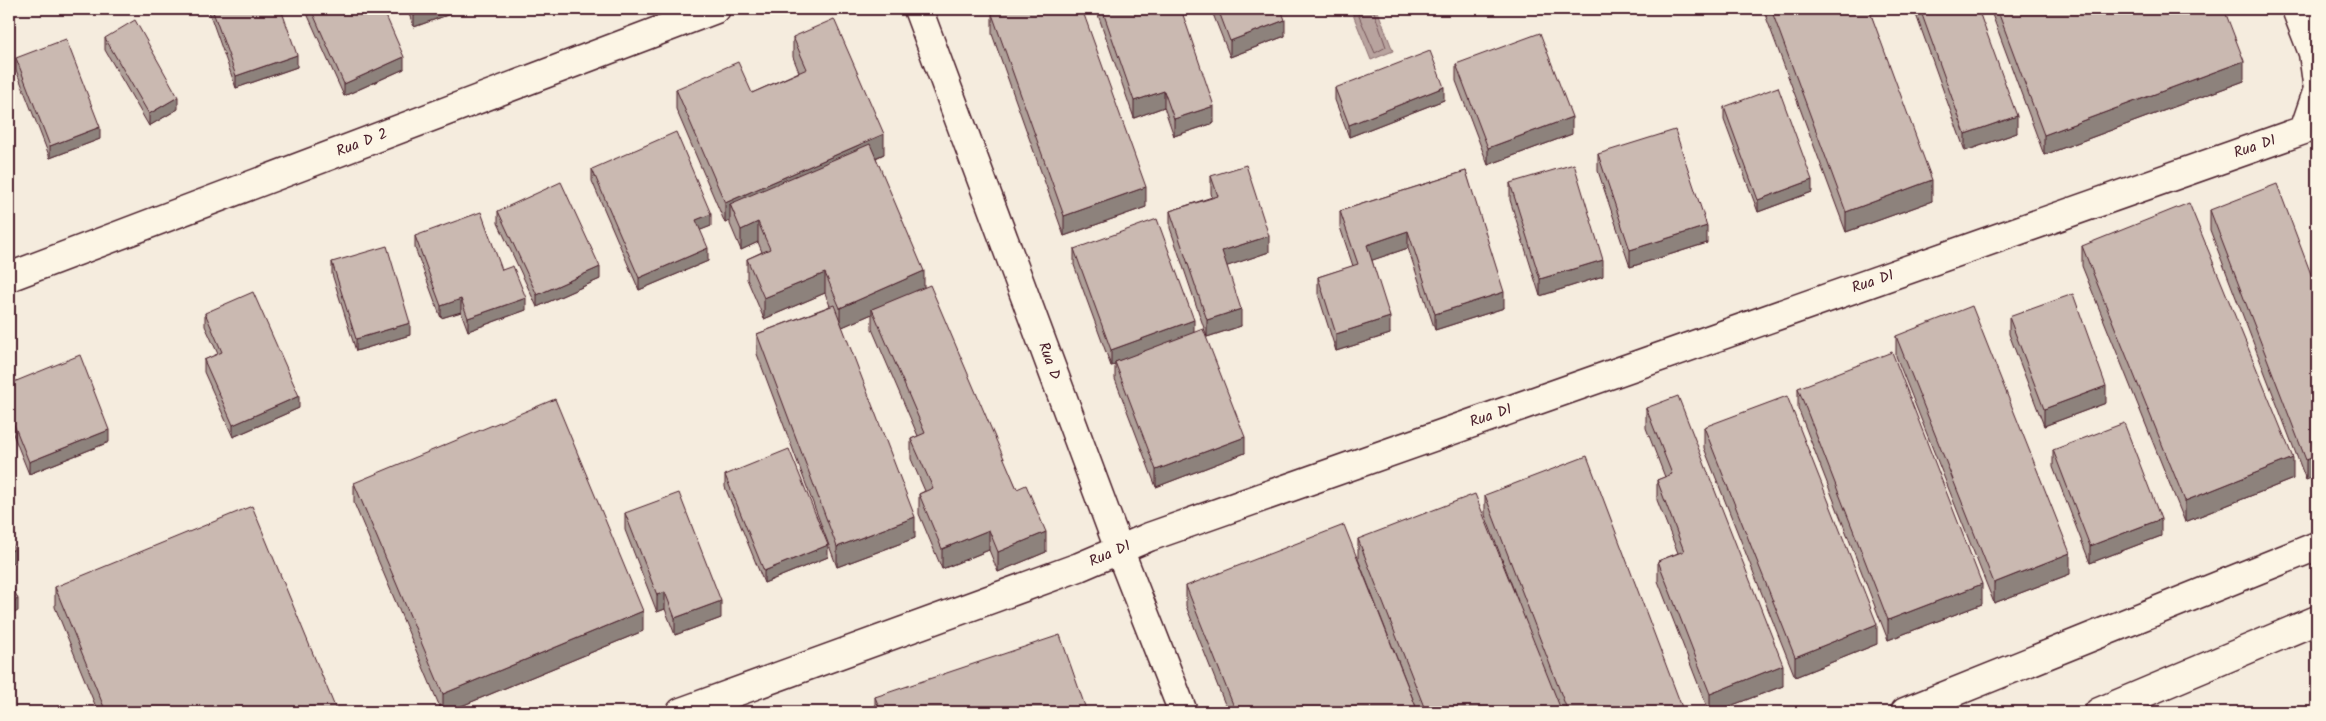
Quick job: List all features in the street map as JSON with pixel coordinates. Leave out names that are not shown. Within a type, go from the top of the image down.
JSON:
[{"type":"street","name":"Rua D 2","points":[[9,277],[716,9]]},
{"type":"street","name":"Rua D","points":[[918,9],[1119,549],[1183,712]]},
{"type":"street","points":[[2296,9],[2313,53],[2317,83]]},
{"type":"street","name":"Rua D1","points":[[681,712],[1079,567],[1119,549],[2304,130],[2317,92]]},
{"type":"street","points":[[1905,712],[2317,546]]},
{"type":"street","points":[[2099,712],[2317,620]]},
{"type":"water","points":[[1359,9],[1377,9],[1393,51],[1371,60],[1352,12]]},
{"type":"building","points":[[212,9],[281,9],[297,55],[236,76]]},
{"type":"building","points":[[311,9],[383,9],[404,57],[344,84]]},
{"type":"building","points":[[412,9],[431,9],[414,15]]},
{"type":"building","points":[[1005,9],[1082,9],[1146,187],[1064,216],[992,14]]},
{"type":"building","points":[[1102,9],[1181,9],[1214,106],[1174,119],[1164,91],[1134,101]]},
{"type":"building","points":[[1218,9],[1281,9],[1285,20],[1230,41]]},
{"type":"building","points":[[1771,9],[1869,9],[1932,180],[1846,212]]},
{"type":"building","points":[[1920,9],[1978,9],[2017,116],[1965,134]]},
{"type":"building","points":[[1997,9],[2224,9],[2244,61],[2044,135]]},
{"type":"building","points":[[834,19],[884,134],[725,203],[676,89],[738,62],[752,93],[807,69],[793,37]]},
{"type":"building","points":[[135,20],[178,97],[149,114],[105,38]]},
{"type":"building","points":[[1540,33],[1572,117],[1488,148],[1456,64]]},
{"type":"building","points":[[66,39],[100,127],[50,146],[16,58]]},
{"type":"building","points":[[1430,51],[1444,87],[1349,125],[1335,88]]},
{"type":"building","points":[[1778,87],[1812,180],[1758,200],[1724,107]]},
{"type":"building","points":[[1675,130],[1707,226],[1630,250],[1598,154]]},
{"type":"building","points":[[676,132],[711,214],[696,220],[708,248],[639,278],[592,169]]},
{"type":"building","points":[[870,144],[924,271],[840,308],[825,273],[764,298],[747,259],[770,249],[758,222],[741,230],[730,204]]},
{"type":"building","points":[[1574,164],[1603,260],[1540,279],[1510,183]]},
{"type":"building","points":[[1246,165],[1269,236],[1222,251],[1241,309],[1207,320],[1170,211],[1218,196],[1211,176]]},
{"type":"building","points":[[1466,171],[1504,292],[1435,314],[1408,231],[1367,245],[1390,317],[1336,334],[1318,277],[1358,264],[1340,211]]},
{"type":"building","points":[[561,182],[600,267],[537,295],[498,211]]},
{"type":"building","points":[[2277,184],[2317,290],[2317,456],[2306,460],[2210,210]]},
{"type":"building","points":[[2189,203],[2293,458],[2185,501],[2082,246]]},
{"type":"building","points":[[481,212],[502,270],[513,266],[526,298],[468,318],[461,299],[441,306],[415,236]]},
{"type":"building","points":[[1157,219],[1194,320],[1111,350],[1074,249]]},
{"type":"building","points":[[387,246],[410,323],[356,339],[332,262]]},
{"type":"building","points":[[930,285],[1017,489],[1026,485],[1046,532],[998,552],[989,530],[942,549],[919,494],[933,488],[911,439],[925,433],[872,309]]},
{"type":"building","points":[[253,292],[299,396],[233,425],[204,360],[222,352],[205,313]]},
{"type":"building","points":[[2073,294],[2106,386],[2044,409],[2009,317]]},
{"type":"building","points":[[834,305],[915,517],[837,547],[757,334]]},
{"type":"building","points":[[1972,306],[2070,553],[1994,583],[1896,336]]},
{"type":"building","points":[[1203,329],[1245,437],[1156,470],[1115,362]]},
{"type":"building","points":[[1892,352],[1982,584],[1888,620],[1798,388]]},
{"type":"building","points":[[80,355],[109,430],[29,462],[9,412],[9,384]]},
{"type":"building","points":[[1678,396],[1783,665],[1710,694],[1658,561],[1684,551],[1657,480],[1672,474],[1646,408]]},
{"type":"building","points":[[1787,396],[1877,624],[1795,657],[1704,427]]},
{"type":"building","points":[[555,399],[643,611],[443,694],[354,483]]},
{"type":"building","points":[[2124,423],[2161,519],[2090,546],[2053,450]]},
{"type":"building","points":[[789,449],[828,545],[764,571],[725,475]]},
{"type":"building","points":[[1587,456],[1683,710],[1677,712],[1568,712],[1485,495]]},
{"type":"building","points":[[9,485],[13,496],[9,497]]},
{"type":"building","points":[[679,493],[721,601],[675,618],[665,592],[657,595],[625,513]]},
{"type":"building","points":[[1475,494],[1562,712],[1426,712],[1358,539]]},
{"type":"building","points":[[252,506],[337,712],[106,712],[55,587]]},
{"type":"building","points":[[1344,525],[1418,712],[1236,712],[1186,586]]},
{"type":"building","points":[[9,538],[14,549],[9,552]]},
{"type":"building","points":[[9,579],[18,599],[9,603]]},
{"type":"building","points":[[1060,635],[1087,712],[881,712],[875,697]]}]
